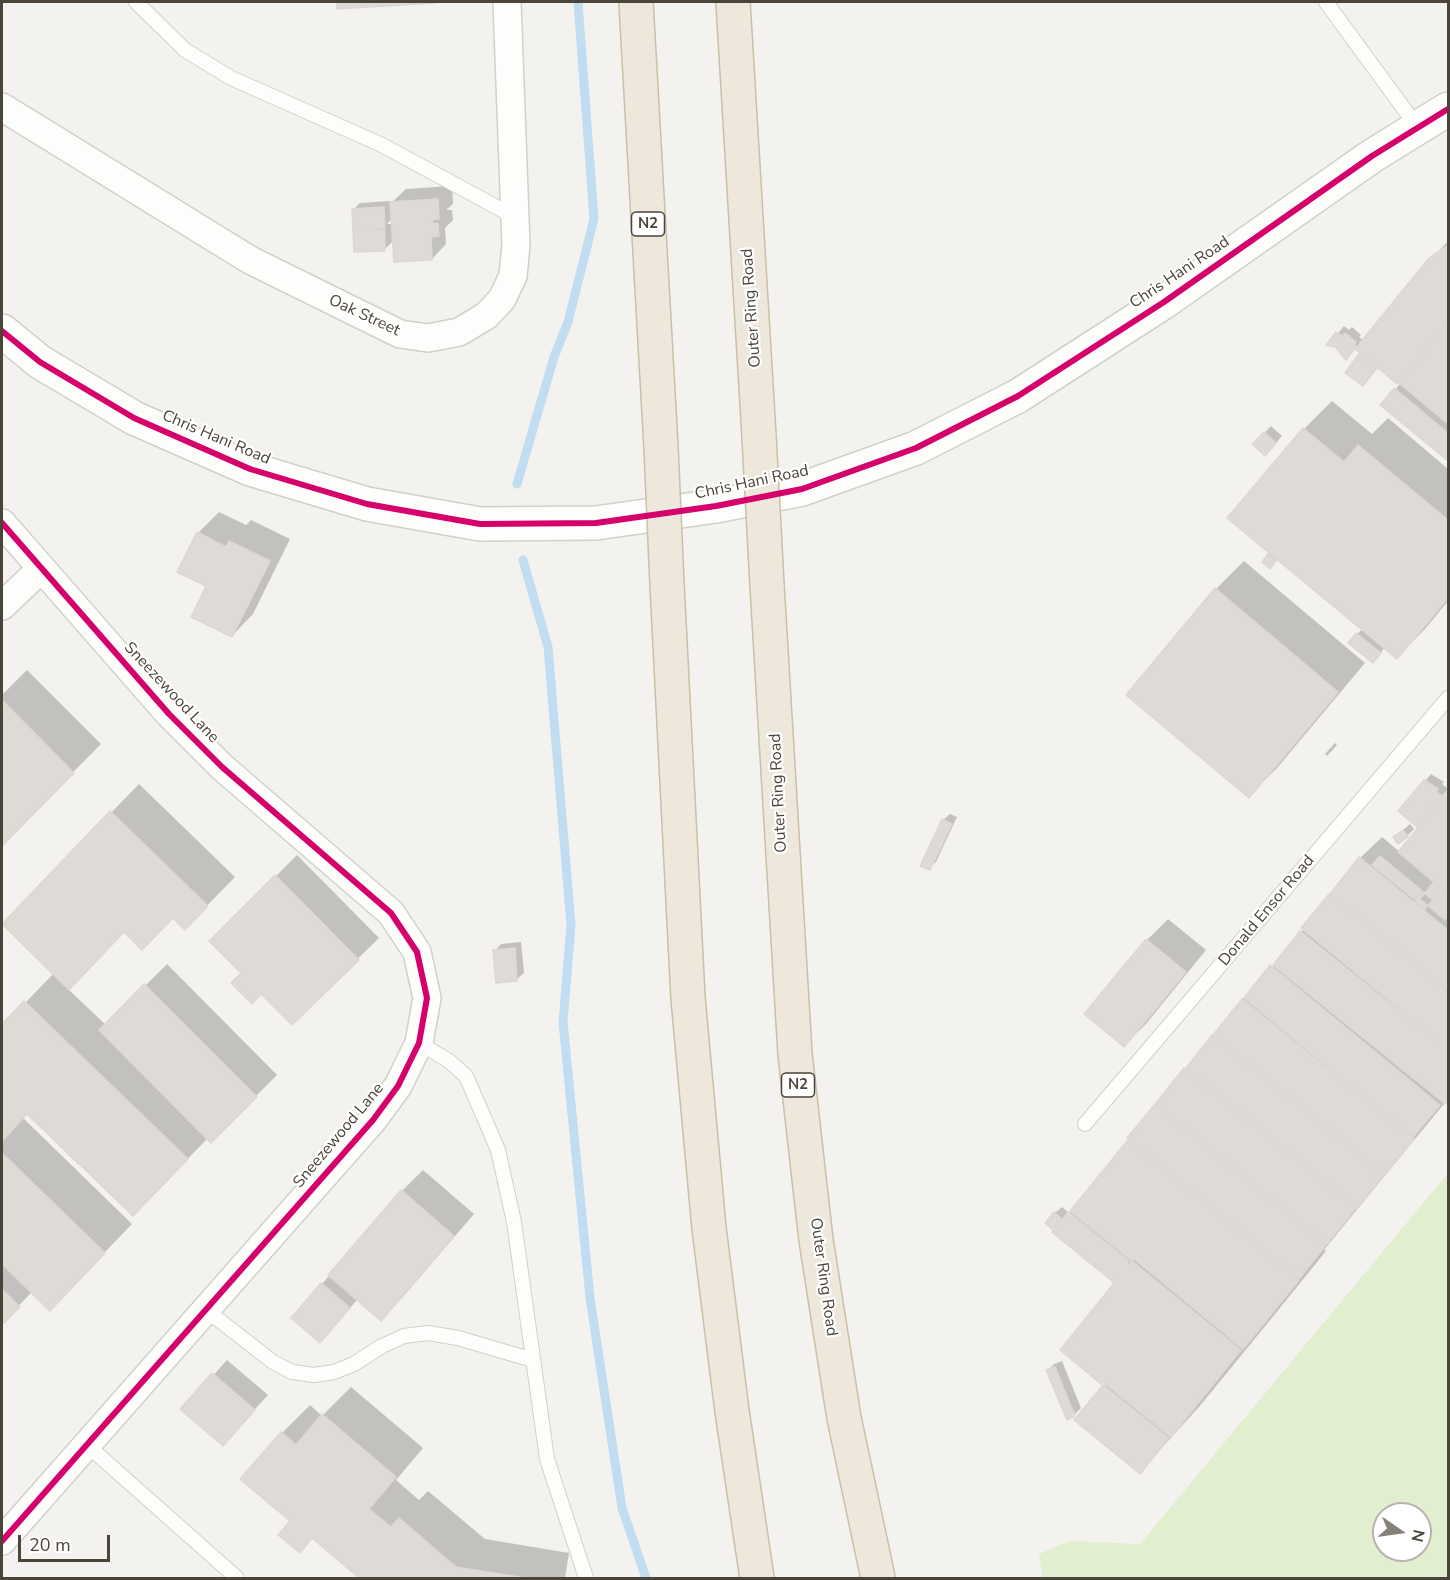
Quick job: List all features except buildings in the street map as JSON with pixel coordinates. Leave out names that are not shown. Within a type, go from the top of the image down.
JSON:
[{"type":"highway","name":"N2","points":[[636,2],[688,998],[709,1228],[732,1411],[757,1578]]},
{"type":"highway","name":"Outer Ring Road","points":[[733,2],[795,1054],[816,1240],[844,1418],[878,1578]]},
{"type":"street","name":"Oak Street","points":[[2,107],[250,260],[400,334],[428,338],[459,332],[486,316],[502,299],[513,276],[516,245],[507,2]]},
{"type":"street","name":"Chris Hani Road","points":[[2,331],[40,362],[134,418],[250,470],[367,504],[480,524],[596,523],[716,506],[802,489],[916,448],[1018,396],[1164,302],[1372,156],[1449,109]]},
{"type":"street","name":"Sneezewood Lane","points":[[2,523],[170,714],[222,767],[391,913],[417,952],[427,998],[419,1043],[398,1086],[373,1120],[2,1541]]},
{"type":"street","points":[[2,606],[41,569]]},
{"type":"lane","points":[[136,2],[185,50],[231,78],[382,145],[515,217]]},
{"type":"lane","points":[[1326,2],[1418,128]]},
{"type":"lane","name":"Donald Ensor Road","points":[[1085,1124],[1449,698]]},
{"type":"lane","points":[[419,1043],[449,1061],[466,1076],[498,1150],[514,1222],[547,1459],[586,1578]]},
{"type":"lane","points":[[206,1310],[273,1362],[292,1372],[314,1375],[334,1372],[354,1364],[382,1346],[404,1336],[428,1333],[458,1338],[533,1360]]},
{"type":"lane","points":[[87,1445],[237,1578]]},
{"type":"green space","points":[[1448,1173],[1448,1578],[1043,1578],[1039,1554],[1070,1541],[1140,1544]]},
{"type":"waterway","points":[[517,484],[554,357],[568,322],[594,219],[578,2]]},
{"type":"waterway","points":[[523,560],[548,647],[571,925],[563,1022],[590,1298],[622,1508],[646,1578]]},
{"type":"cycle path","points":[[2,331],[40,362],[134,418],[250,469],[367,504],[480,524],[596,523],[716,506],[802,489],[916,448],[1018,396],[1164,302],[1372,156],[1448,109]]},
{"type":"cycle path","points":[[2,523],[169,714],[222,767],[391,913],[417,952],[427,998],[419,1043],[398,1086],[373,1120],[2,1541]]}]
